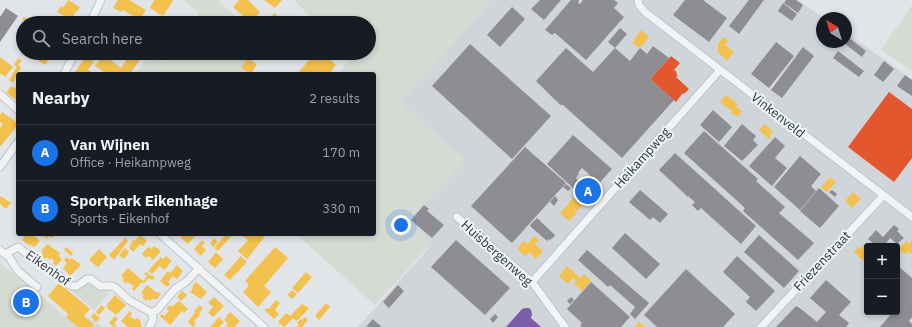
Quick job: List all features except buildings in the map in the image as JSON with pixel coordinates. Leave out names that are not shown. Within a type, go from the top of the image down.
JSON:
[{"type":"street","points":[[93,16],[101,0]]},
{"type":"street","name":"Vinkenveld","points":[[638,0],[639,5],[645,12],[912,218]]},
{"type":"street","points":[[65,72],[71,60]]},
{"type":"street","name":"Heikampweg","points":[[532,282],[720,70]]},
{"type":"street","points":[[0,94],[16,108]]},
{"type":"street","points":[[0,167],[16,145]]},
{"type":"street","name":"Friezenstraat","points":[[761,327],[883,196]]},
{"type":"street","name":"Huisbergenweg","points":[[457,217],[532,282],[565,327]]},
{"type":"street","points":[[162,236],[264,327]]},
{"type":"street","name":"Eikenhof","points":[[3,252],[18,247],[40,264],[51,269],[70,285],[77,286],[87,279],[91,279],[100,286],[112,286],[129,300],[152,313]]},
{"type":"street","name":"Eikenhof","points":[[3,252],[9,257],[18,271],[37,287]]},
{"type":"street","points":[[149,327],[153,320],[152,313],[157,310],[174,290],[187,281],[199,268]]},
{"type":"shaded area","points":[[183,0],[221,0],[219,2],[236,16],[197,16],[199,13]]},
{"type":"shaded area","points":[[294,0],[492,0],[473,23],[400,102],[466,160],[409,221],[431,244],[375,305],[298,236],[376,236],[376,72],[340,72],[349,60],[376,60],[376,16],[309,16]]},
{"type":"shaded area","points":[[489,0],[798,0],[816,12],[816,48],[852,48],[852,37],[912,79],[912,327],[358,327],[429,248],[405,218],[398,102]]},
{"type":"shaded area","points":[[912,5],[912,71],[881,50]]},
{"type":"shaded area","points":[[145,60],[254,60],[245,72],[136,72]]},
{"type":"shaded area","points":[[0,263],[79,327],[0,327]]},
{"type":"shaded area","points":[[86,283],[108,290],[108,294],[94,310],[71,290],[78,289]]},
{"type":"shaded area","points":[[89,317],[102,327],[79,327]]},
{"type":"place","name":"Van Wijnen","points":[[588,191]]},
{"type":"place","name":"Sportpark Eikenhage","points":[[26,302]]}]
